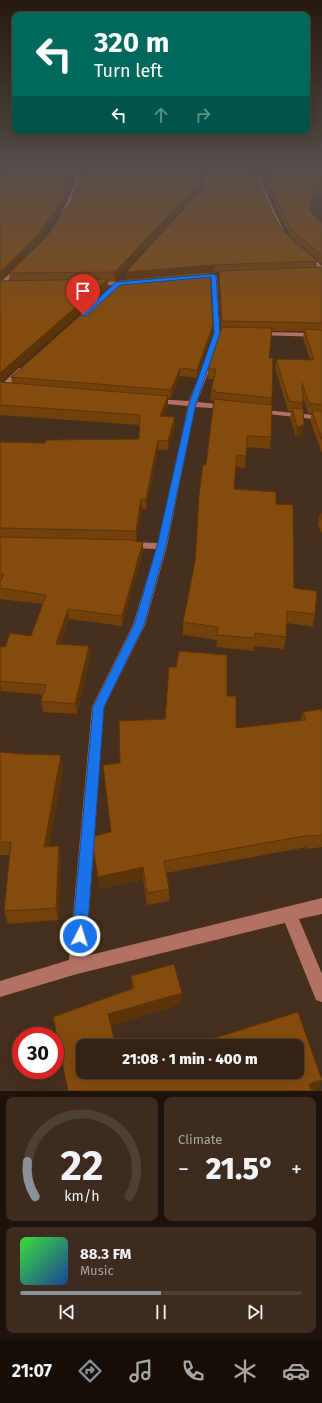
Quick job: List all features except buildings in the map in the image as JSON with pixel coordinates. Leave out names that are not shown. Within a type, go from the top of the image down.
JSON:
[{"type":"street","points":[[279,222],[284,233]]},
{"type":"street","points":[[304,254],[322,268]]},
{"type":"street","points":[[0,285],[22,264]]},
{"type":"street","points":[[314,273],[322,272]]},
{"type":"street","points":[[206,276],[221,275]]},
{"type":"street","points":[[77,966],[98,707],[139,625],[162,546],[192,404],[220,333],[214,276]]},
{"type":"street","points":[[87,284],[121,281],[134,282]]},
{"type":"street","points":[[112,289],[121,281]]},
{"type":"street","points":[[0,285],[9,285]]},
{"type":"street","points":[[254,334],[322,335]]},
{"type":"street","points":[[4,388],[25,367]]},
{"type":"street","points":[[145,400],[238,408]]},
{"type":"street","points":[[253,410],[322,418]]},
{"type":"street","points":[[123,545],[162,546]]},
{"type":"street","points":[[0,989],[77,966],[322,906]]},
{"type":"street","points":[[289,915],[322,994]]},
{"type":"route","points":[[80,936],[98,707],[139,625],[162,546],[192,404],[208,363],[217,333],[214,276],[118,284],[83,315]]}]
